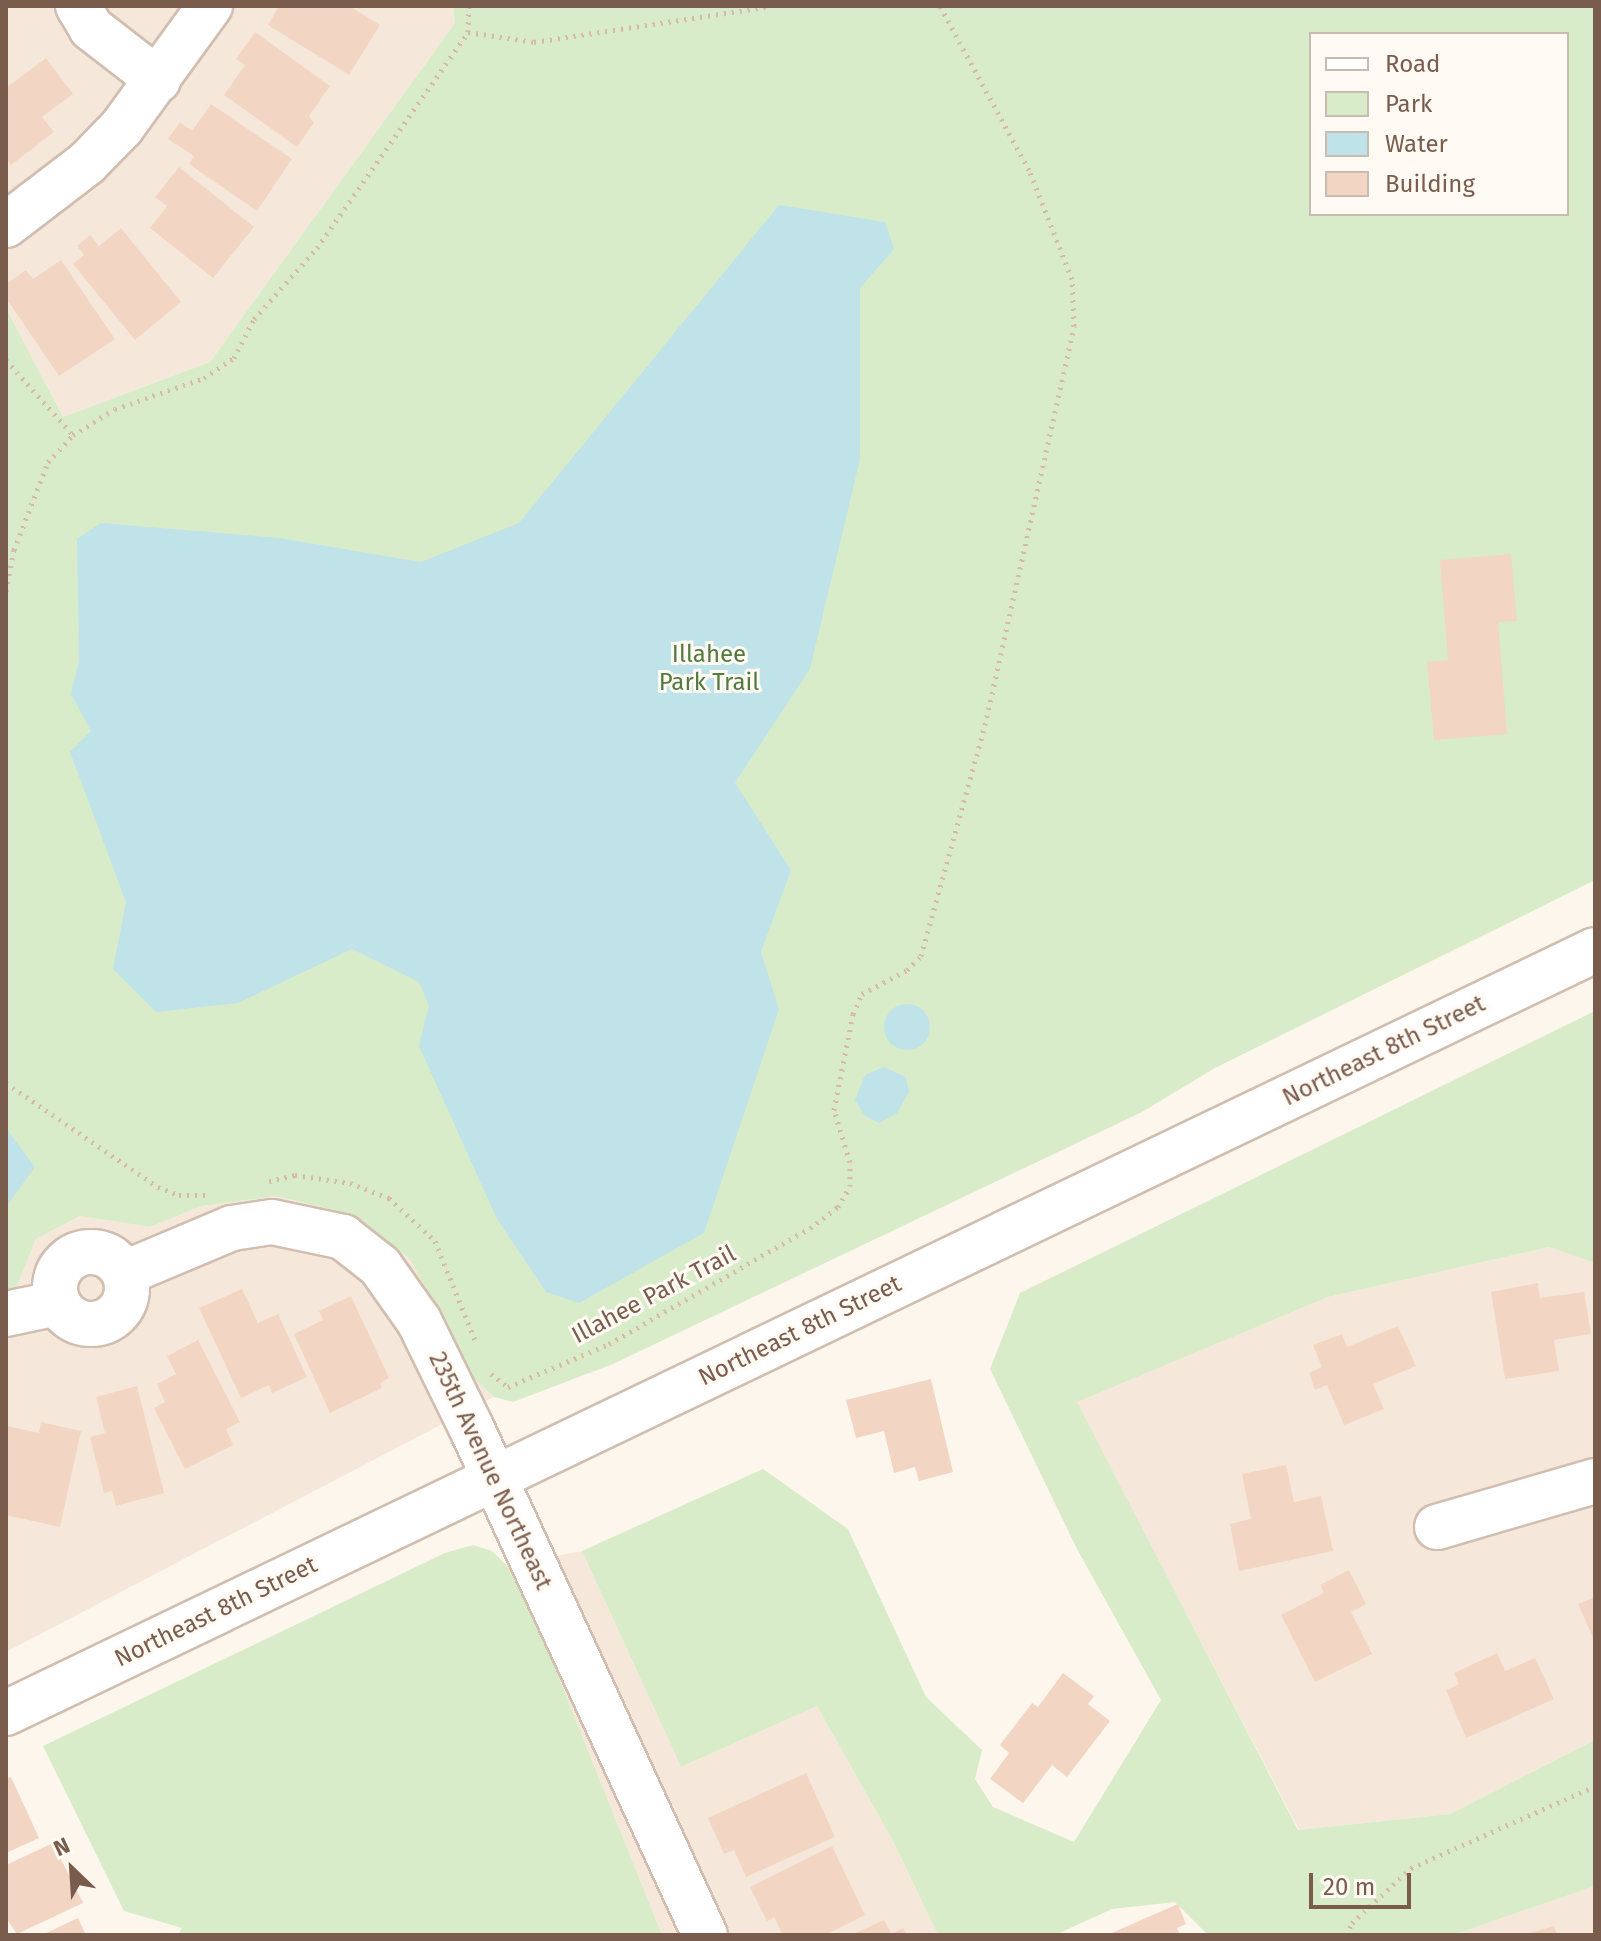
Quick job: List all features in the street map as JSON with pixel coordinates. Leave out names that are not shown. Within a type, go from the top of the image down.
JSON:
[{"type":"street","points":[[78,6],[91,28],[158,80]]},
{"type":"street","points":[[6,225],[87,163],[158,80],[210,6]]},
{"type":"street","name":"Northeast 8th Street","points":[[6,1713],[1595,950]]},
{"type":"street","name":"235th Avenue Northeast","points":[[6,1314],[58,1303],[57,1275],[77,1255],[105,1254],[125,1273],[232,1228],[272,1222],[343,1237],[380,1266],[403,1293],[495,1477],[705,1935]]},
{"type":"street","points":[[1437,1527],[1595,1481]]},
{"type":"path","points":[[6,591],[14,550],[48,462],[73,435],[115,409],[204,378],[234,358],[254,319],[317,248],[468,32],[469,6]]},
{"type":"path","points":[[468,32],[534,42],[771,6]]},
{"type":"path","name":"Illahee Park Trail","points":[[486,1367],[508,1387],[609,1344],[810,1228],[838,1207],[850,1186],[850,1162],[834,1110],[853,1014],[862,994],[907,970],[921,956],[985,725],[1074,326],[1072,279],[1029,170],[940,6]]},
{"type":"path","points":[[6,360],[73,435]]},
{"type":"path","points":[[6,1083],[158,1187],[179,1195],[217,1192]]},
{"type":"path","points":[[254,1184],[295,1175],[350,1183],[389,1198],[435,1241],[480,1353]]},
{"type":"path","points":[[1346,1935],[1352,1923],[1411,1868],[1595,1786]]},
{"type":"shaded area","points":[[6,6],[453,6],[455,23],[210,362],[63,417],[6,308]]},
{"type":"shaded area","points":[[276,1196],[354,1215],[410,1259],[474,1378],[494,1397],[6,1652],[6,1292],[16,1289],[36,1239],[80,1216],[150,1227],[202,1206]]},
{"type":"shaded area","points":[[1549,1247],[1595,1263],[1595,1740],[1450,1814],[1299,1830],[1076,1402],[1328,1297]]},
{"type":"shaded area","points":[[582,1551],[681,1767],[817,1706],[894,1843],[938,1935],[662,1935],[535,1618],[506,1565]]},
{"type":"shaded area","points":[[1595,1886],[1595,1935],[1453,1935]]},
{"type":"green space","name":"Illahee Park Trail","points":[[453,6],[1595,6],[1595,880],[1215,1068],[1142,1112],[613,1364],[513,1402],[494,1397],[474,1378],[410,1259],[354,1215],[276,1196],[202,1206],[150,1227],[80,1216],[36,1239],[16,1289],[6,1292],[6,308],[63,417],[210,362],[455,23]]},
{"type":"green space","points":[[1595,1011],[1595,1263],[1549,1247],[1328,1297],[1077,1402],[1298,1830],[1450,1814],[1595,1740],[1595,1886],[1453,1935],[1208,1935],[1175,1902],[1112,1909],[1055,1935],[938,1935],[894,1843],[817,1706],[681,1767],[582,1551],[763,1469],[848,1529],[926,1697],[982,1750],[975,1779],[993,1807],[1074,1842],[1161,1700],[1077,1549],[990,1369],[1020,1293]]},
{"type":"green space","points":[[473,1545],[492,1551],[506,1565],[535,1618],[662,1935],[178,1935],[182,1928],[124,1911],[43,1746],[445,1553]]},
{"type":"water","points":[[779,205],[885,222],[894,249],[860,288],[860,459],[810,669],[735,783],[791,870],[761,952],[779,1009],[704,1233],[579,1303],[546,1292],[497,1219],[419,1046],[429,1006],[419,982],[352,949],[238,1003],[156,1012],[113,969],[126,902],[70,752],[91,731],[71,694],[79,662],[77,539],[101,523],[279,538],[421,562],[519,523]]},
{"type":"water","points":[[907,1004],[923,1011],[930,1027],[923,1043],[907,1050],[891,1043],[884,1027],[891,1011]]},
{"type":"water","points":[[884,1067],[906,1077],[909,1092],[897,1113],[879,1123],[865,1116],[855,1100],[865,1075]]},
{"type":"water","points":[[6,1128],[35,1167],[6,1207]]},
{"type":"building","points":[[279,6],[349,6],[380,25],[349,75],[268,25]]},
{"type":"building","points":[[255,32],[330,86],[309,116],[314,123],[297,147],[224,95],[245,65],[236,59]]},
{"type":"building","points":[[46,58],[73,94],[42,117],[54,132],[11,165],[6,158],[6,88]]},
{"type":"building","points":[[211,104],[292,159],[257,211],[189,164],[194,156],[168,139],[180,122],[192,131]]},
{"type":"building","points":[[179,167],[254,227],[213,278],[150,228],[167,206],[155,197]]},
{"type":"building","points":[[121,228],[181,302],[135,340],[73,264],[84,255],[77,246],[90,235],[99,246]]},
{"type":"building","points":[[61,260],[115,339],[59,376],[6,298],[6,284],[26,270],[33,279]]},
{"type":"building","points":[[1511,554],[1517,621],[1498,622],[1507,734],[1434,740],[1427,662],[1448,660],[1440,560]]},
{"type":"building","points":[[1538,1283],[1540,1298],[1584,1292],[1591,1334],[1554,1340],[1559,1371],[1505,1379],[1491,1292]]},
{"type":"building","points":[[242,1289],[258,1323],[278,1314],[307,1377],[272,1393],[269,1385],[241,1398],[199,1308]]},
{"type":"building","points":[[351,1296],[389,1378],[380,1383],[382,1388],[330,1413],[294,1334],[323,1320],[319,1311]]},
{"type":"building","points":[[1398,1326],[1416,1366],[1373,1384],[1384,1409],[1344,1425],[1327,1385],[1315,1390],[1309,1373],[1322,1367],[1313,1345],[1342,1334],[1347,1347]]},
{"type":"building","points":[[198,1340],[240,1422],[226,1429],[233,1445],[185,1469],[154,1408],[165,1402],[157,1384],[176,1374],[167,1356]]},
{"type":"building","points":[[931,1379],[953,1472],[919,1481],[915,1467],[894,1473],[884,1431],[856,1438],[846,1400]]},
{"type":"building","points":[[137,1386],[164,1493],[116,1506],[112,1491],[104,1493],[90,1437],[105,1433],[96,1397]]},
{"type":"building","points":[[41,1422],[81,1431],[60,1527],[6,1515],[7,1426],[39,1433]]},
{"type":"building","points":[[1286,1465],[1294,1502],[1321,1496],[1333,1551],[1239,1571],[1230,1524],[1251,1519],[1242,1474]]},
{"type":"building","points":[[1349,1570],[1366,1604],[1351,1612],[1372,1654],[1315,1682],[1281,1615],[1324,1593],[1320,1585]]},
{"type":"building","points":[[1595,1597],[1595,1642],[1578,1604]]},
{"type":"building","points":[[1497,1653],[1505,1671],[1535,1658],[1554,1699],[1466,1738],[1446,1690],[1459,1684],[1454,1673]]},
{"type":"building","points":[[1063,1673],[1094,1696],[1088,1704],[1110,1721],[1067,1777],[1052,1765],[1023,1803],[990,1779],[1009,1753],[1000,1745],[1032,1703],[1038,1707]]},
{"type":"building","points":[[806,1773],[835,1837],[746,1877],[734,1850],[724,1854],[708,1818]]},
{"type":"building","points":[[11,1777],[39,1838],[6,1853],[6,1779]]},
{"type":"building","points":[[53,1843],[83,1903],[17,1934],[6,1918],[6,1865]]},
{"type":"building","points":[[832,1846],[865,1915],[825,1935],[783,1935],[774,1917],[767,1921],[750,1887]]},
{"type":"building","points":[[1178,1904],[1186,1924],[1177,1928],[1180,1935],[1107,1935]]},
{"type":"building","points":[[78,1918],[86,1935],[42,1935]]},
{"type":"building","points":[[884,1920],[891,1934],[903,1928],[907,1935],[851,1935]]},
{"type":"building","points":[[1554,1926],[1557,1935],[1526,1934]]}]
